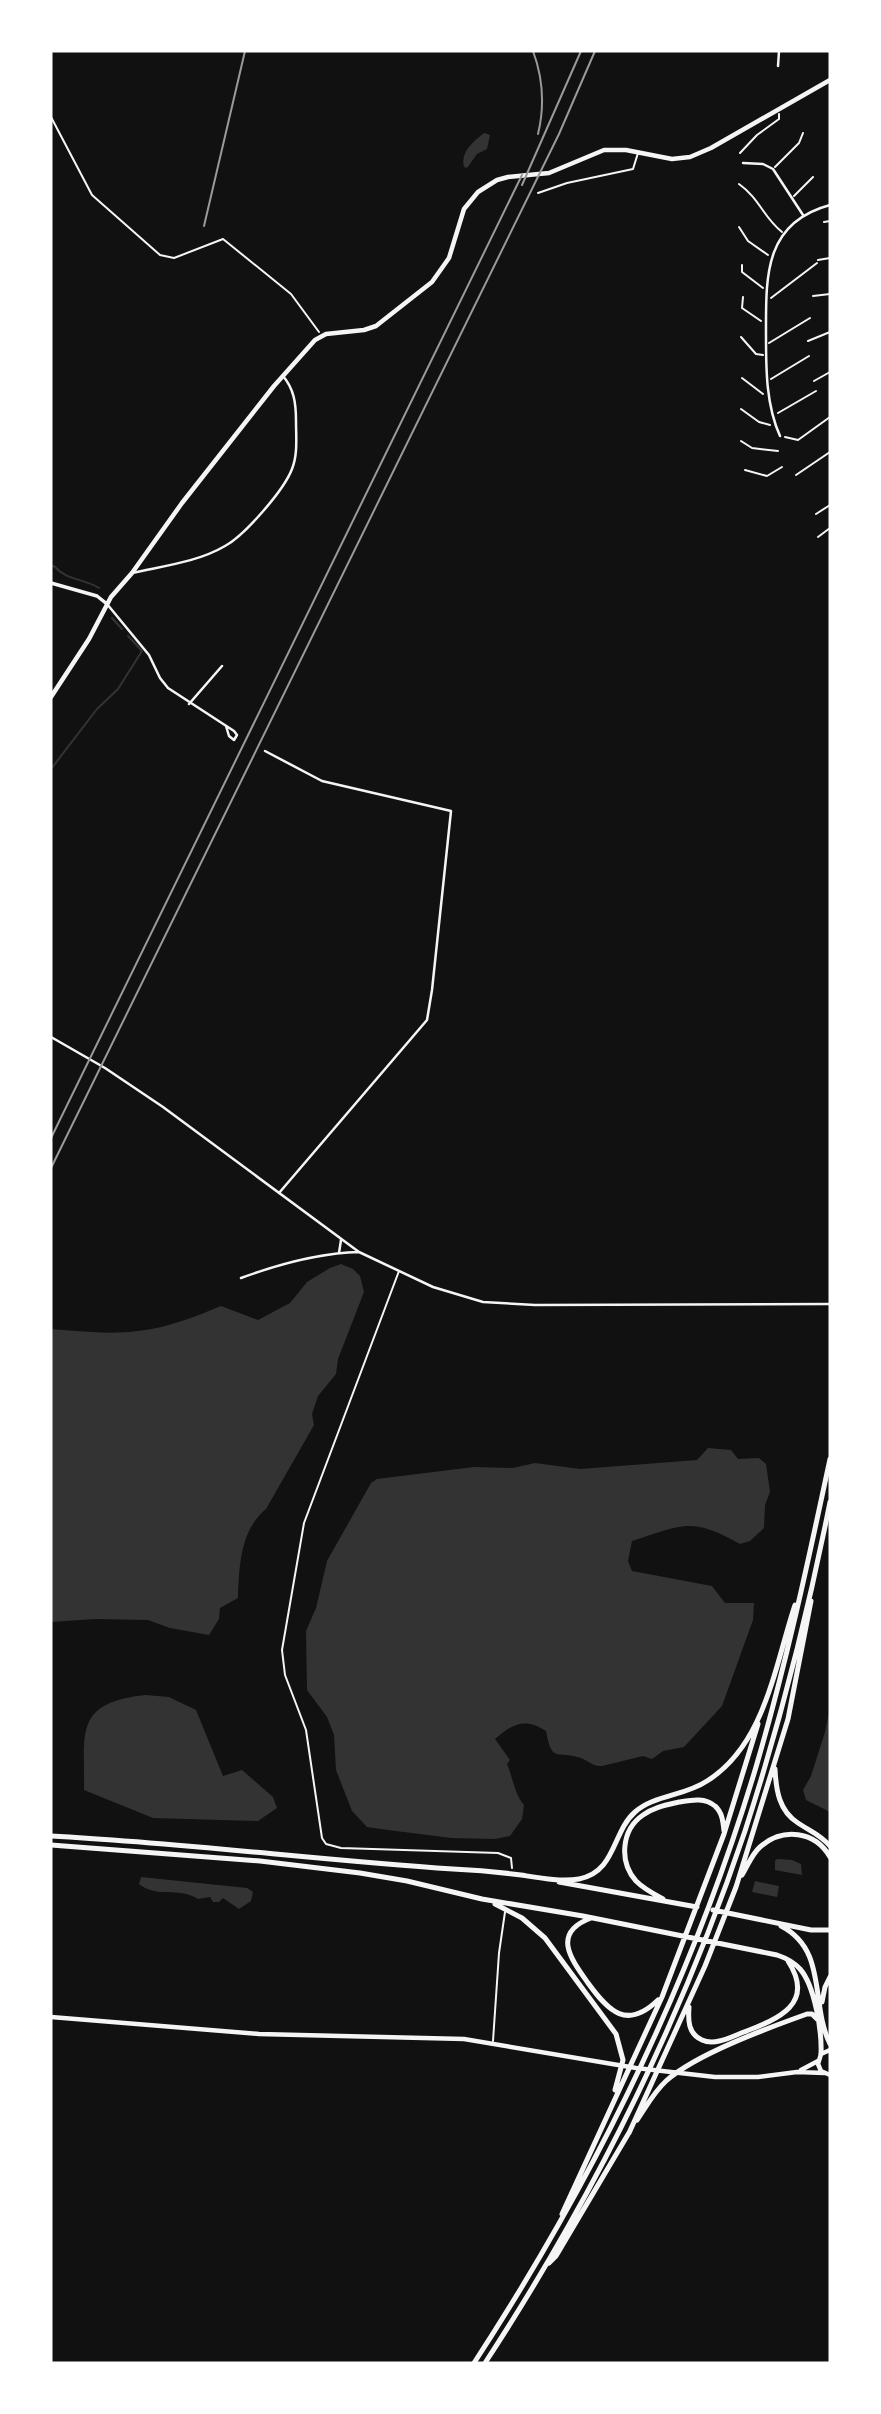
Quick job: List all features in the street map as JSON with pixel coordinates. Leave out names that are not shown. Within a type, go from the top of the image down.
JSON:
[{"type":"highway","points":[[474,2363],[558,2226],[633,2082],[710,1902],[755,1769],[778,1688],[830,1459]]},
{"type":"highway","points":[[485,2363],[543,2271],[596,2177],[674,2014],[719,1902],[763,1772],[786,1693],[830,1502]]},
{"type":"highway","points":[[558,2226],[608,2110],[662,1997],[724,1834],[806,1572]]},
{"type":"highway","points":[[629,2133],[689,2003],[736,1887],[788,1719],[810,1614],[815,1573]]},
{"type":"highway","points":[[51,1836],[183,1844],[386,1865],[579,1879],[598,1870],[607,1861],[634,1812],[652,1802],[689,1791],[717,1776],[745,1744],[763,1707]]},
{"type":"highway","points":[[775,1764],[778,1799],[783,1808],[797,1823],[815,1832],[830,1846]]},
{"type":"highway","points":[[666,1901],[636,1881],[627,1865],[624,1852],[626,1839],[637,1820],[661,1807],[702,1800],[719,1810],[724,1834]]},
{"type":"highway","points":[[736,1887],[757,1850],[780,1835],[792,1833],[807,1837],[821,1845],[830,1857]]},
{"type":"highway","points":[[51,1845],[169,1853],[331,1869],[407,1881],[482,1899],[720,1942],[786,1958],[804,1975],[830,2044]]},
{"type":"highway","points":[[531,1877],[685,1904],[811,1930],[830,1930]]},
{"type":"highway","points":[[482,1899],[513,1912],[545,1938],[616,2034],[623,2060],[608,2110]]},
{"type":"highway","points":[[591,1918],[570,1932],[568,1952],[601,2001],[612,2011],[628,2015],[646,2011],[662,1997]]},
{"type":"highway","points":[[775,1923],[797,1936],[809,1952],[820,2017]]},
{"type":"highway","points":[[689,2003],[688,2024],[691,2031],[708,2042],[726,2039],[773,2020],[790,2008],[798,1990],[796,1975],[786,1958]]},
{"type":"highway","points":[[820,2057],[822,1997],[830,1977]]},
{"type":"highway","points":[[543,2271],[556,2256],[657,2091],[684,2068],[797,2017],[812,2014],[820,2017]]},
{"type":"main road","points":[[51,697],[89,639],[107,604],[193,488],[309,345],[322,335],[369,328],[388,319],[438,276],[451,252],[464,209],[483,188],[508,177],[555,172],[604,150],[621,149],[663,159],[690,157],[830,80]]},
{"type":"main road","points":[[51,2017],[245,2033],[436,2037],[493,2042],[685,2075],[746,2077],[797,2072],[827,2074]]},
{"type":"main road","points":[[797,2072],[830,2050]]},
{"type":"main road","points":[[820,2057],[819,2067],[827,2074]]},
{"type":"street","points":[[778,66],[779,51]]},
{"type":"street","points":[[743,163],[763,164],[773,169],[803,215]]},
{"type":"street","points":[[780,436],[768,396],[766,355],[766,290],[772,257],[784,234],[803,215],[830,205]]},
{"type":"street","points":[[132,573],[187,561],[226,546],[254,520],[284,484],[295,457],[296,404],[292,390],[283,376]]},
{"type":"street","points":[[51,583],[97,596],[107,604],[149,655],[168,688],[226,726]]},
{"type":"street","points":[[190,704],[222,666]]},
{"type":"street","points":[[265,751],[322,781],[451,811],[427,1020],[279,1193]]},
{"type":"street","points":[[51,1037],[106,1068],[163,1107],[359,1252],[433,1287],[483,1302],[558,1306],[830,1304]]},
{"type":"street","points":[[339,1253],[341,1240]]},
{"type":"street","points":[[241,1278],[282,1265],[339,1253],[359,1252]]},
{"type":"lane","points":[[538,193],[567,183],[633,169],[638,152]]},
{"type":"lane","points":[[399,1271],[304,1523],[291,1592],[282,1663],[306,1730],[322,1838],[326,1844],[341,1848],[498,1853],[511,1858],[512,1868]]},
{"type":"lane","points":[[493,2042],[499,1953],[505,1912]]},
{"type":"path","points":[[740,153],[757,135],[779,119],[779,114]]},
{"type":"path","points":[[51,117],[92,195],[160,255],[174,258],[223,239],[291,294],[322,335]]},
{"type":"path","points":[[773,169],[799,143],[803,134]]},
{"type":"path","points":[[792,197],[813,177]]},
{"type":"path","points":[[739,184],[752,194],[774,226],[784,234]]},
{"type":"path","points":[[824,222],[830,221]]},
{"type":"path","points":[[739,227],[748,241],[772,257]]},
{"type":"path","points":[[766,300],[776,297],[817,262],[830,258]]},
{"type":"path","points":[[742,265],[742,272],[766,290]]},
{"type":"path","points":[[814,296],[830,294]]},
{"type":"path","points":[[743,297],[742,308],[766,325]]},
{"type":"path","points":[[766,345],[810,318]]},
{"type":"path","points":[[808,341],[830,332]]},
{"type":"path","points":[[740,337],[756,354],[766,355]]},
{"type":"path","points":[[768,382],[809,356]]},
{"type":"path","points":[[814,381],[830,372]]},
{"type":"path","points":[[742,378],[768,396]]},
{"type":"path","points":[[773,416],[816,391]]},
{"type":"path","points":[[741,409],[759,422],[776,426]]},
{"type":"path","points":[[780,436],[798,439],[830,416]]},
{"type":"path","points":[[741,441],[752,448],[778,451]]},
{"type":"path","points":[[796,475],[830,452]]},
{"type":"path","points":[[745,470],[767,477],[782,467]]},
{"type":"path","points":[[816,514],[830,505]]},
{"type":"path","points":[[818,537],[830,527]]},
{"type":"shaded area","points":[[484,133],[490,135],[487,149],[477,154],[467,168],[464,167],[466,152]]},
{"type":"shaded area","points":[[341,1264],[353,1269],[360,1276],[364,1292],[338,1359],[336,1374],[318,1396],[312,1414],[314,1425],[266,1509],[257,1518],[246,1538],[240,1562],[238,1598],[220,1608],[219,1619],[209,1635],[170,1628],[148,1620],[51,1622],[51,1329],[105,1333],[138,1331],[180,1322],[221,1306],[258,1320],[290,1303],[307,1282]]},
{"type":"shaded area","points":[[708,1448],[731,1450],[738,1459],[759,1458],[766,1464],[770,1492],[765,1505],[764,1528],[750,1541],[740,1544],[709,1529],[686,1526],[675,1528],[632,1541],[628,1561],[632,1571],[712,1586],[725,1603],[754,1603],[753,1620],[722,1706],[684,1747],[663,1751],[652,1759],[643,1756],[602,1766],[553,1752],[546,1731],[532,1724],[519,1724],[507,1729],[495,1739],[510,1760],[507,1764],[524,1805],[522,1819],[510,1836],[495,1839],[451,1838],[367,1827],[352,1811],[336,1770],[334,1735],[327,1717],[307,1690],[306,1631],[316,1608],[327,1561],[371,1483],[377,1479],[474,1467],[513,1468],[535,1463],[580,1469],[697,1460]]},
{"type":"shaded area","points":[[145,1695],[169,1697],[196,1710],[223,1776],[242,1770],[273,1797],[277,1808],[258,1821],[153,1818],[84,1790],[85,1737],[88,1724],[95,1713],[122,1699]]},
{"type":"shaded area","points":[[830,1708],[830,1812],[806,1800],[803,1790],[811,1776]]},
{"type":"shaded area","points":[[777,1859],[801,1864],[802,1875],[775,1870]]},
{"type":"shaded area","points":[[141,1877],[247,1888],[253,1892],[251,1901],[239,1909],[223,1898],[219,1902],[213,1902],[210,1897],[198,1899],[183,1893],[153,1891],[139,1884]]},
{"type":"shaded area","points":[[755,1881],[779,1886],[777,1897],[752,1892]]},
{"type":"waterway","points":[[51,567],[54,566],[70,577],[99,588]]},
{"type":"waterway","points":[[112,618],[122,629]]},
{"type":"waterway","points":[[51,769],[97,709],[118,689],[142,651],[128,636]]},
{"type":"railway","points":[[204,226],[245,51]]},
{"type":"railway","points":[[533,51],[542,92],[538,134]]},
{"type":"railway","points":[[522,185],[581,51]]},
{"type":"railway","points":[[51,1168],[559,134],[595,51]]},
{"type":"railway","points":[[51,1138],[522,175]]}]
